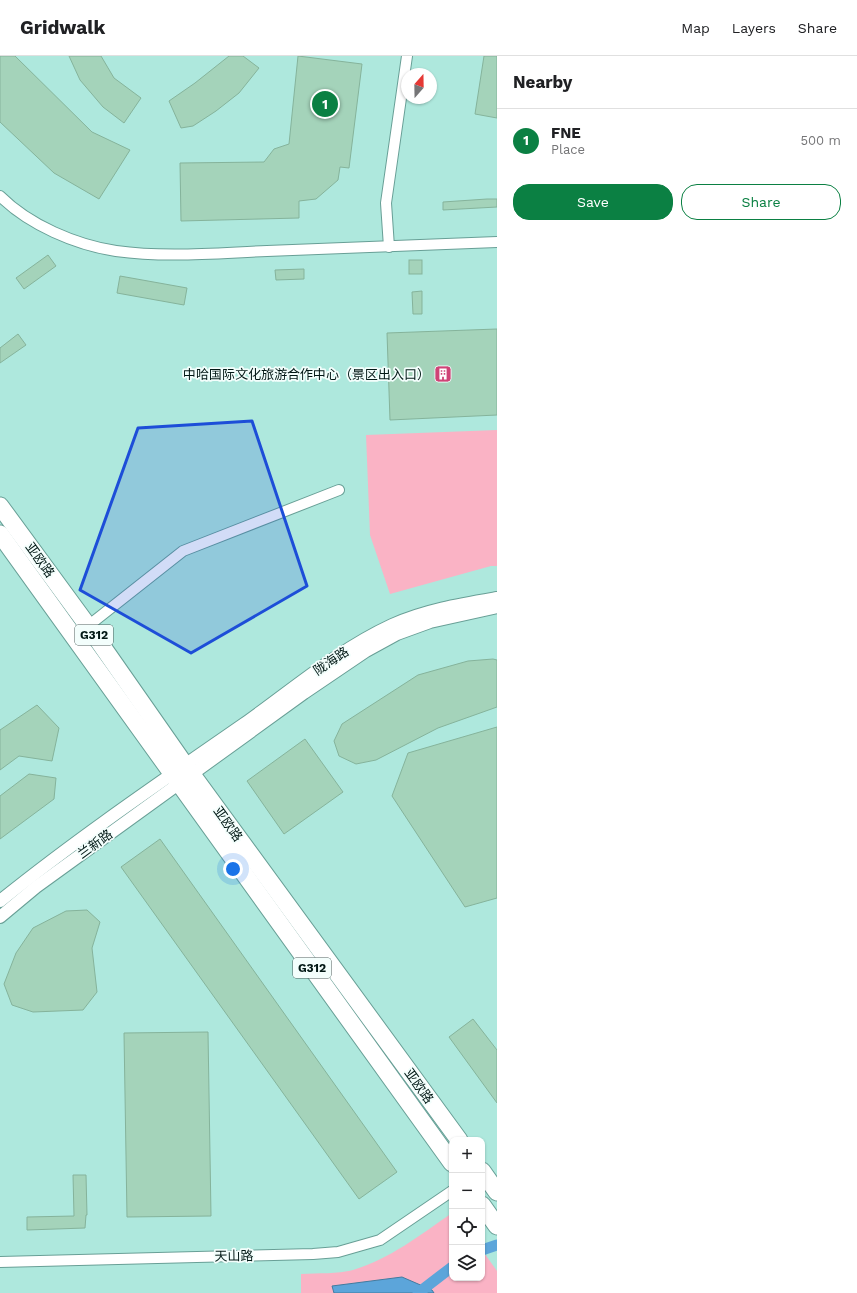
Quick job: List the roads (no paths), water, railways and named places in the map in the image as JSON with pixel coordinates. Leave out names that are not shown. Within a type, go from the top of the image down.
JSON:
[{"type":"highway","name":"亚欧路","points":[[0,506],[88,626],[182,774],[449,1159]]},
{"type":"highway","name":"亚欧路","points":[[0,534],[457,1137]]},
{"type":"highway","points":[[483,1173],[497,1192]]},
{"type":"highway","points":[[485,1209],[497,1226]]},
{"type":"street","points":[[388,247],[386,203],[407,56]]},
{"type":"street","points":[[0,196],[30,218],[56,232],[89,245],[117,251],[172,254],[497,242]]},
{"type":"street","points":[[88,626],[183,551],[339,490]]},
{"type":"street","name":"陇海路","points":[[182,774],[332,660],[360,642],[393,625],[425,614],[451,606],[497,598]]},
{"type":"street","name":"陇海路","points":[[182,774],[366,651],[397,634],[430,622],[497,606]]},
{"type":"street","name":"兰新路","points":[[0,901],[182,774]]},
{"type":"street","name":"兰新路","points":[[0,917],[36,887],[182,774]]},
{"type":"street","name":"天山路","points":[[0,1262],[313,1254],[338,1252],[380,1240],[449,1193]]},
{"type":"water","points":[[402,1277],[432,1290],[434,1293],[334,1293],[332,1286]]},
{"type":"waterway","points":[[485,1249],[497,1245]]},
{"type":"waterway","points":[[418,1293],[449,1269]]},
{"type":"place","name":"FNE","points":[[325,104]]},
{"type":"place","name":"中哈国际文化旅游合作中心（景区出入口）","points":[[443,374]]}]
